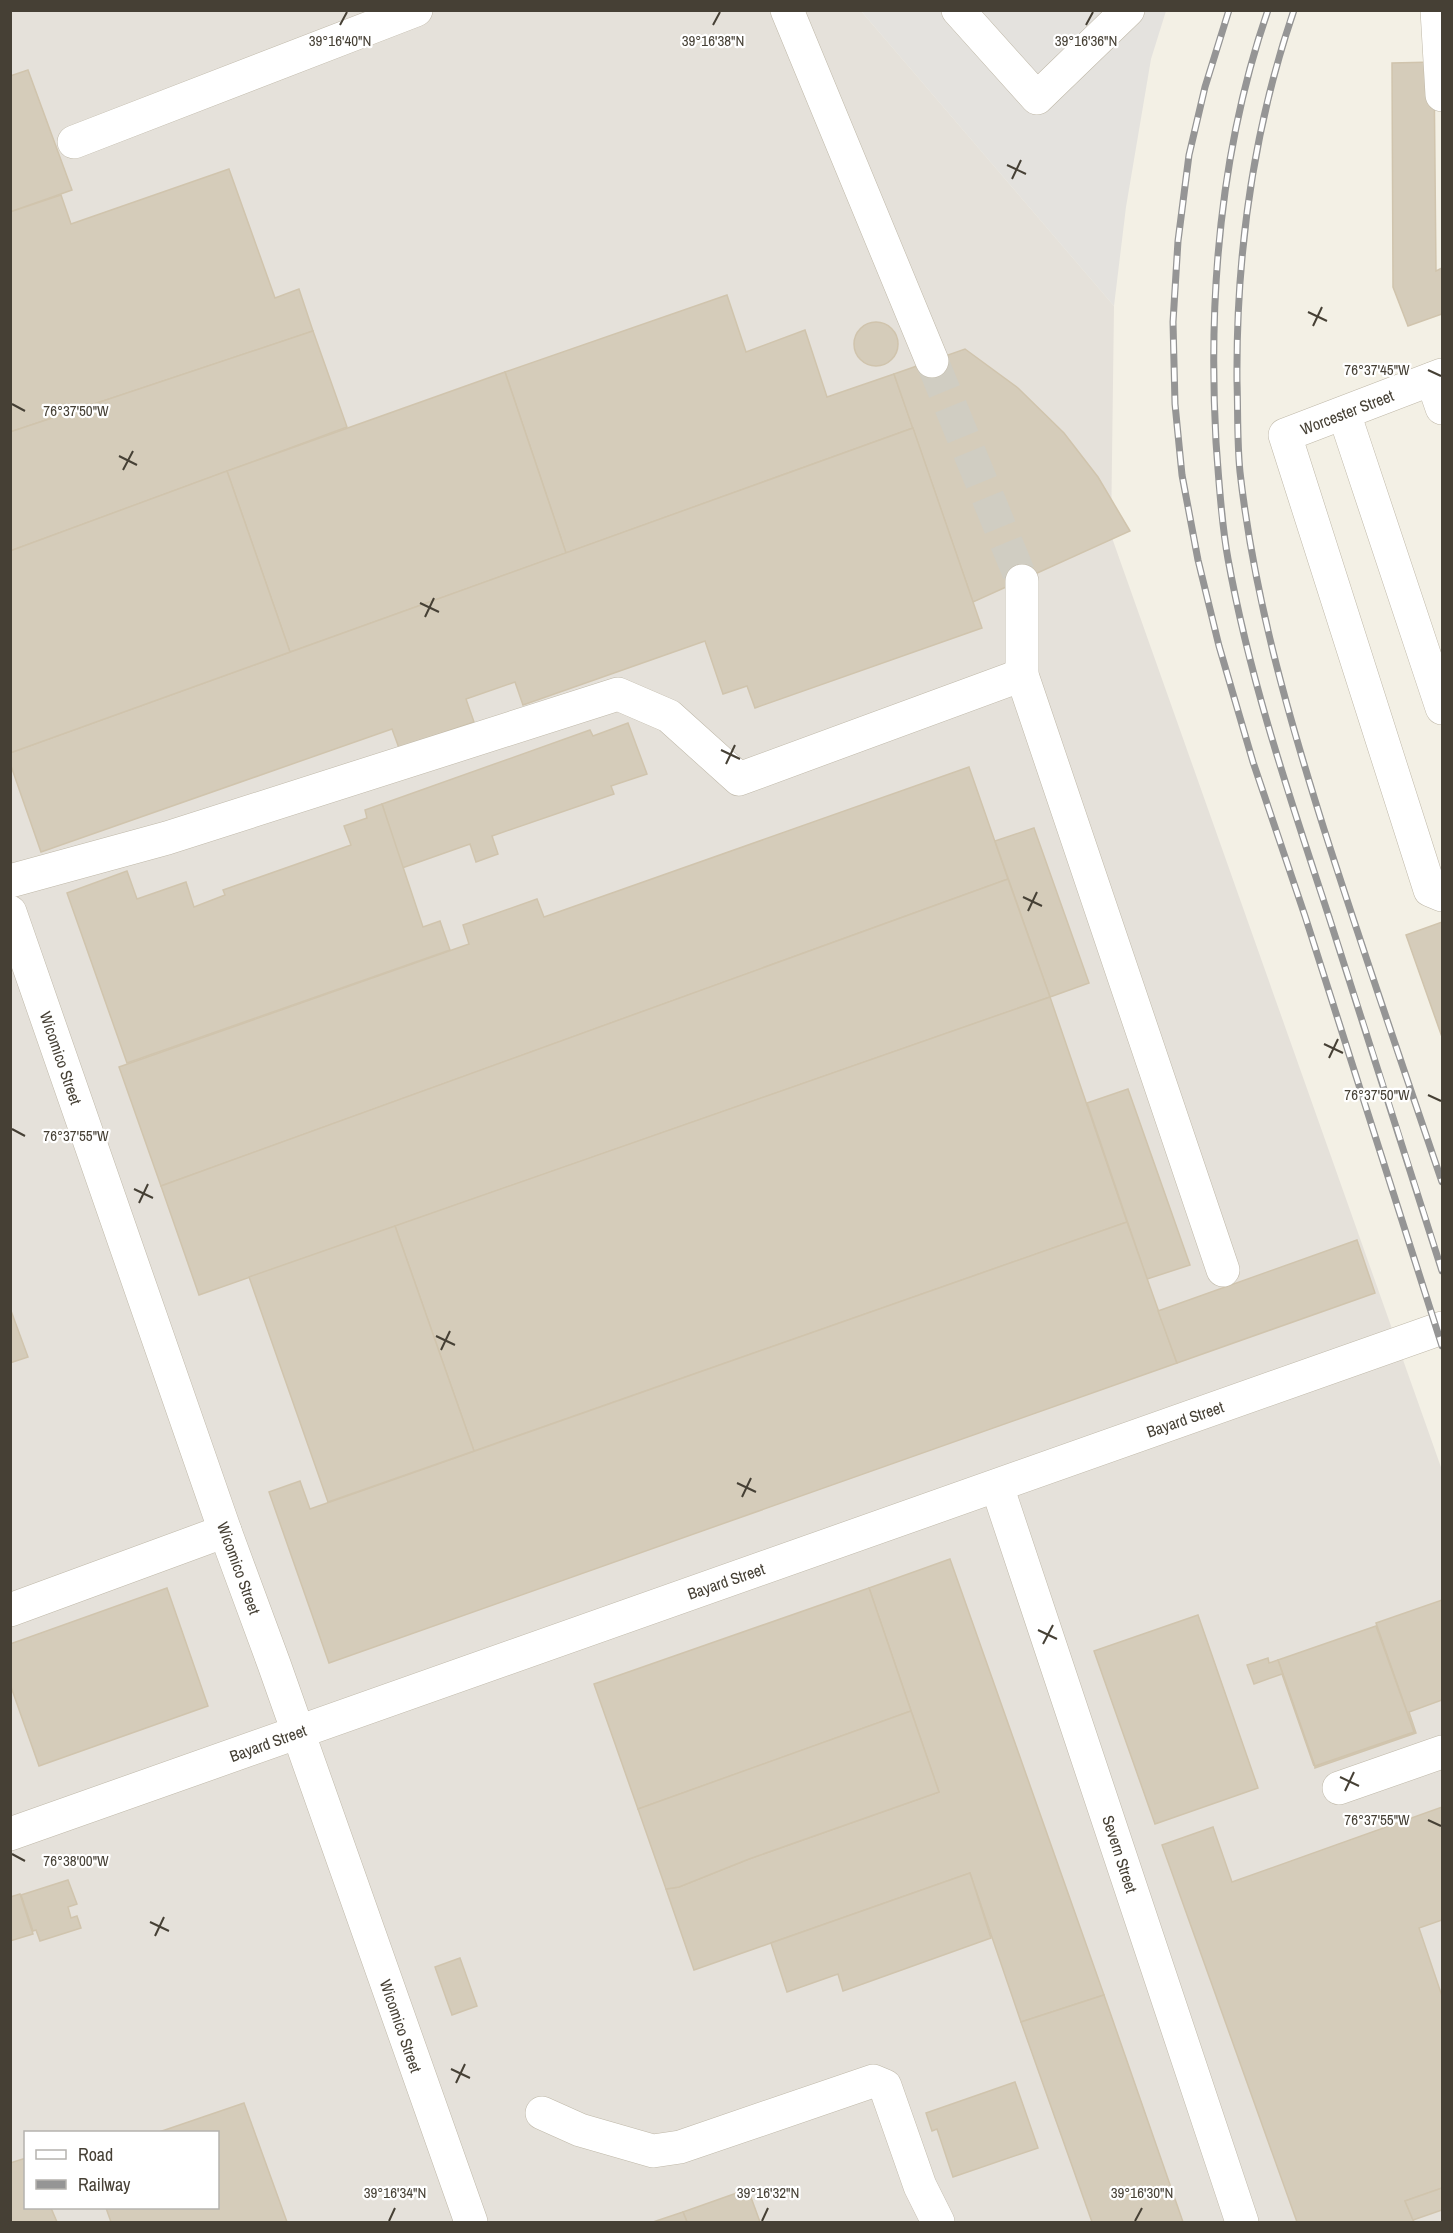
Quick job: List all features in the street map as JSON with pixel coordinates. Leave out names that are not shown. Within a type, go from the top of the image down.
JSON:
[{"type":"street","points":[[74,142],[417,10]]},
{"type":"street","points":[[787,10],[932,361]]},
{"type":"street","points":[[975,16],[1037,98],[1128,10]]},
{"type":"street","points":[[1437,10],[1443,95]]},
{"type":"street","name":"Worcester Street","points":[[1439,388],[1344,413],[1285,435],[1430,890],[1443,895]]},
{"type":"street","points":[[1344,413],[1443,708]]},
{"type":"street","points":[[1022,581],[1022,675],[1223,1270]]},
{"type":"street","points":[[10,881],[167,838],[618,694],[669,716],[740,779],[1022,675]]},
{"type":"street","name":"Wicomico Street","points":[[10,912],[225,1531],[471,2223]]},
{"type":"street","name":"Bayard Street","points":[[10,1834],[1443,1328]]},
{"type":"street","name":"Severn Street","points":[[997,1486],[1242,2223]]},
{"type":"street","points":[[10,1610],[225,1531]]},
{"type":"street","points":[[1339,1788],[1443,1752]]},
{"type":"street","points":[[542,2113],[580,2130],[652,2151],[680,2147],[873,2081],[879,2082],[885,2086],[920,2186],[938,2223]]},
{"type":"shaded area","points":[[11,11],[861,11],[1114,306],[1111,535],[1442,1470],[1442,2222],[11,2222]]},
{"type":"shaded area","points":[[861,11],[1166,11],[1151,59],[1126,207],[1114,306]]},
{"type":"building","points":[[1434,62],[1436,271],[1442,268],[1442,314],[1408,326],[1393,287],[1392,63]]},
{"type":"building","points":[[28,70],[72,190],[10,212],[10,76]]},
{"type":"building","points":[[229,169],[275,298],[299,289],[313,331],[10,432],[10,212],[61,195],[71,224]]},
{"type":"building","points":[[727,295],[746,352],[805,330],[827,397],[894,374],[913,428],[566,553],[505,372]]},
{"type":"building","points":[[876,322],[891,329],[898,344],[891,359],[876,366],[861,359],[854,344],[861,329]]},
{"type":"building","points":[[313,331],[347,427],[10,551],[10,432]]},
{"type":"building","points":[[965,349],[1018,388],[1064,433],[1098,477],[1130,531],[973,602],[894,374]]},
{"type":"building","points":[[505,372],[566,553],[290,652],[227,471]]},
{"type":"building","points":[[913,428],[982,628],[755,708],[747,686],[723,694],[705,641],[523,705],[515,682],[466,699],[474,722],[399,748],[392,729],[41,852],[10,763],[10,753]]},
{"type":"building","points":[[227,471],[290,652],[10,753],[10,551]]},
{"type":"building","points":[[628,723],[647,774],[611,786],[614,794],[492,836],[498,854],[476,862],[470,844],[402,868],[382,804],[590,730],[593,736]]},
{"type":"building","points":[[969,767],[1008,879],[161,1186],[119,1067],[469,944],[463,925],[537,899],[544,917]]},
{"type":"building","points":[[382,804],[423,927],[440,921],[450,950],[127,1063],[67,893],[127,871],[137,899],[186,882],[194,907],[225,895],[223,890],[351,845],[344,826],[367,818],[365,810]]},
{"type":"building","points":[[1034,828],[1089,983],[1050,997],[995,841]]},
{"type":"building","points":[[1008,879],[1050,997],[199,1295],[161,1186]]},
{"type":"building","points":[[1442,922],[1442,1037],[1406,935]]},
{"type":"building","points":[[1050,997],[1127,1222],[474,1451],[395,1226]]},
{"type":"building","points":[[1128,1089],[1190,1265],[1147,1279],[1087,1103]]},
{"type":"building","points":[[1127,1222],[1177,1363],[329,1663],[269,1492],[300,1481],[310,1509]]},
{"type":"building","points":[[395,1226],[474,1451],[328,1502],[249,1277]]},
{"type":"building","points":[[1357,1240],[1375,1293],[1177,1363],[1158,1311]]},
{"type":"building","points":[[10,1308],[28,1357],[10,1363]]},
{"type":"building","points":[[950,1559],[1104,1995],[1021,2022],[970,1873],[694,1970],[666,1889],[679,1887],[749,1859],[939,1792],[869,1588]]},
{"type":"building","points":[[167,1588],[208,1706],[39,1766],[10,1684],[10,1644]]},
{"type":"building","points":[[869,1588],[911,1711],[638,1809],[594,1684]]},
{"type":"building","points":[[1442,1600],[1442,1700],[1409,1712],[1416,1733],[1315,1768],[1315,1766],[1414,1732],[1376,1623]]},
{"type":"building","points":[[1198,1615],[1258,1788],[1155,1824],[1094,1651]]},
{"type":"building","points":[[1376,1626],[1414,1732],[1315,1766],[1278,1660]]},
{"type":"building","points":[[1268,1658],[1269,1663],[1278,1660],[1314,1766],[1282,1674],[1254,1684],[1247,1665]]},
{"type":"building","points":[[911,1711],[939,1792],[749,1859],[679,1887],[666,1889],[638,1809]]},
{"type":"building","points":[[1442,1807],[1442,1920],[1419,1928],[1442,1996],[1442,2188],[1405,2201],[1414,2222],[1297,2222],[1162,1845],[1213,1827],[1232,1882]]},
{"type":"building","points":[[970,1873],[991,1938],[843,1991],[838,1974],[787,1992],[771,1943]]},
{"type":"building","points":[[68,1880],[77,1904],[68,1907],[71,1918],[77,1916],[81,1928],[40,1941],[36,1930],[33,1931],[21,1895]]},
{"type":"building","points":[[20,1894],[33,1934],[10,1941],[10,1897]]},
{"type":"building","points":[[460,1958],[477,2006],[452,2015],[435,1967]]},
{"type":"building","points":[[1104,1995],[1183,2222],[1092,2222],[1021,2022]]},
{"type":"building","points":[[1015,2082],[1038,2148],[953,2177],[937,2129],[932,2131],[926,2113]]},
{"type":"building","points":[[244,2103],[287,2222],[111,2222],[106,2209],[219,2209],[219,2131],[162,2131]]},
{"type":"building","points":[[24,2159],[24,2209],[51,2209],[57,2222],[10,2222],[10,2163]]},
{"type":"building","points":[[1442,2188],[1442,2210],[1413,2220],[1405,2201]]},
{"type":"building","points":[[748,2189],[760,2222],[687,2222],[683,2212]]},
{"type":"building","points":[[683,2212],[687,2222],[653,2222]]},
{"type":"tunnel","points":[[932,361],[1022,581]]},
{"type":"railway","points":[[1229,10],[1205,87],[1189,155],[1178,241],[1173,322],[1175,404],[1182,475],[1198,560],[1219,646],[1253,762],[1305,916],[1442,1346]]},
{"type":"railway","points":[[1268,10],[1238,116],[1228,170],[1216,278],[1214,333],[1216,442],[1220,501],[1228,559],[1237,605],[1272,739],[1442,1271]]},
{"type":"railway","points":[[1294,10],[1268,101],[1250,193],[1244,240],[1237,334],[1240,472],[1246,518],[1263,607],[1296,738],[1352,915],[1442,1182]]}]
